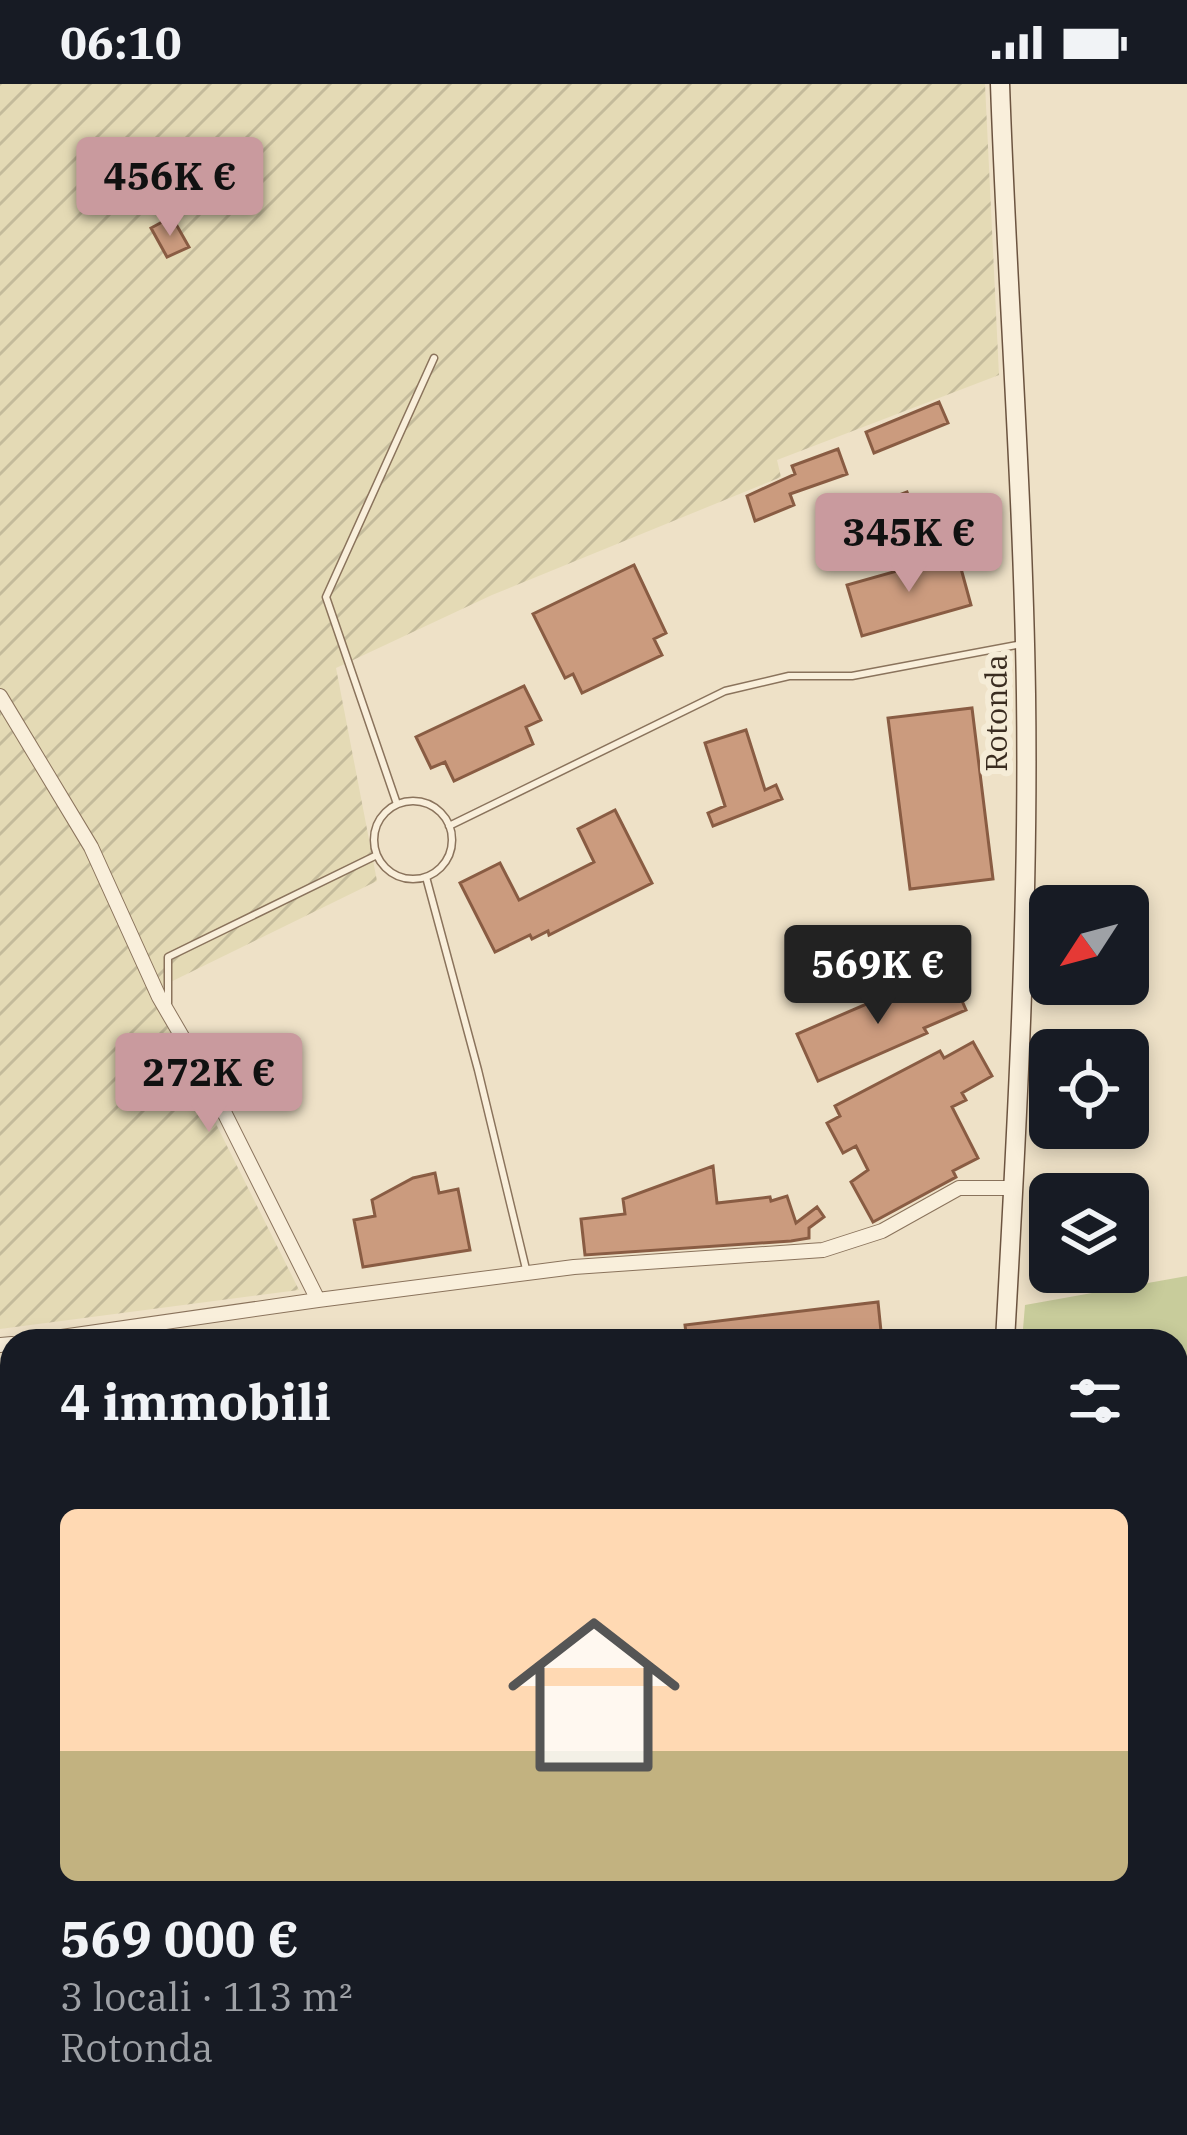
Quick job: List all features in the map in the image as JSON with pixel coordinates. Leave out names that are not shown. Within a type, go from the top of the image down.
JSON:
[{"type":"main road","name":"Rotonda","points":[[1000,84],[1025,643],[1024,904],[1006,1329]]},
{"type":"street","points":[[0,696],[92,847],[167,1012],[213,1090],[319,1300]]},
{"type":"street","points":[[117,1329],[574,1268],[823,1250],[882,1231],[958,1188],[1013,1188]]},
{"type":"lane","points":[[397,804],[326,597],[434,358]]},
{"type":"lane","points":[[449,826],[725,692],[789,676],[852,676],[1025,643]]},
{"type":"lane","points":[[422,802],[434,807],[449,826],[452,838],[445,862],[426,877],[399,877],[388,871],[377,854],[378,822],[397,804],[422,802]]},
{"type":"lane","points":[[167,1012],[168,957],[377,854]]},
{"type":"lane","points":[[426,877],[527,1274]]},
{"type":"shaded area","points":[[0,84],[985,84],[999,375],[777,460],[781,477],[492,595],[336,668],[377,881],[150,992],[299,1290],[0,1329]]},
{"type":"green space","points":[[1187,1276],[1187,1329],[1023,1329],[1025,1305],[1092,1293],[1149,1293],[1149,1283]]},
{"type":"building","points":[[164,221],[168,229],[176,224],[189,247],[167,257],[151,228]]},
{"type":"building","points":[[939,402],[948,423],[874,453],[866,432]]},
{"type":"building","points":[[838,449],[847,474],[790,494],[794,505],[755,521],[747,496],[795,474],[792,466]]},
{"type":"building","points":[[907,492],[913,509],[946,498],[951,519],[923,533],[917,523],[842,552],[831,521]]},
{"type":"building","points":[[957,554],[971,605],[862,636],[847,585]]},
{"type":"building","points":[[634,565],[666,633],[654,639],[662,655],[582,693],[573,674],[565,678],[533,614]]},
{"type":"building","points":[[524,686],[541,720],[526,727],[533,744],[454,781],[445,762],[431,768],[416,737]]},
{"type":"building","points":[[972,708],[993,879],[910,889],[888,718]]},
{"type":"building","points":[[746,730],[765,790],[776,785],[782,799],[713,826],[708,813],[725,806],[705,743]]},
{"type":"building","points":[[615,810],[652,883],[549,935],[548,931],[532,939],[530,935],[495,952],[460,883],[500,863],[519,900],[594,862],[578,829]]},
{"type":"building","points":[[952,978],[966,1010],[924,1028],[927,1033],[818,1081],[797,1034],[906,987],[909,992],[925,985],[926,989]]},
{"type":"building","points":[[973,1042],[992,1076],[962,1093],[966,1100],[952,1107],[978,1158],[953,1171],[956,1177],[873,1222],[851,1182],[868,1170],[856,1146],[843,1153],[827,1123],[840,1116],[835,1106],[940,1051],[944,1058]]},
{"type":"building","points":[[713,1166],[717,1203],[787,1196],[796,1223],[817,1207],[824,1217],[809,1228],[809,1238],[791,1241],[585,1255],[581,1219],[625,1214],[623,1199]]},
{"type":"building","points":[[435,1173],[439,1193],[458,1189],[470,1250],[363,1267],[354,1220],[375,1216],[372,1200],[413,1178]]},
{"type":"building","points":[[878,1302],[881,1329],[686,1329],[685,1325]]}]
